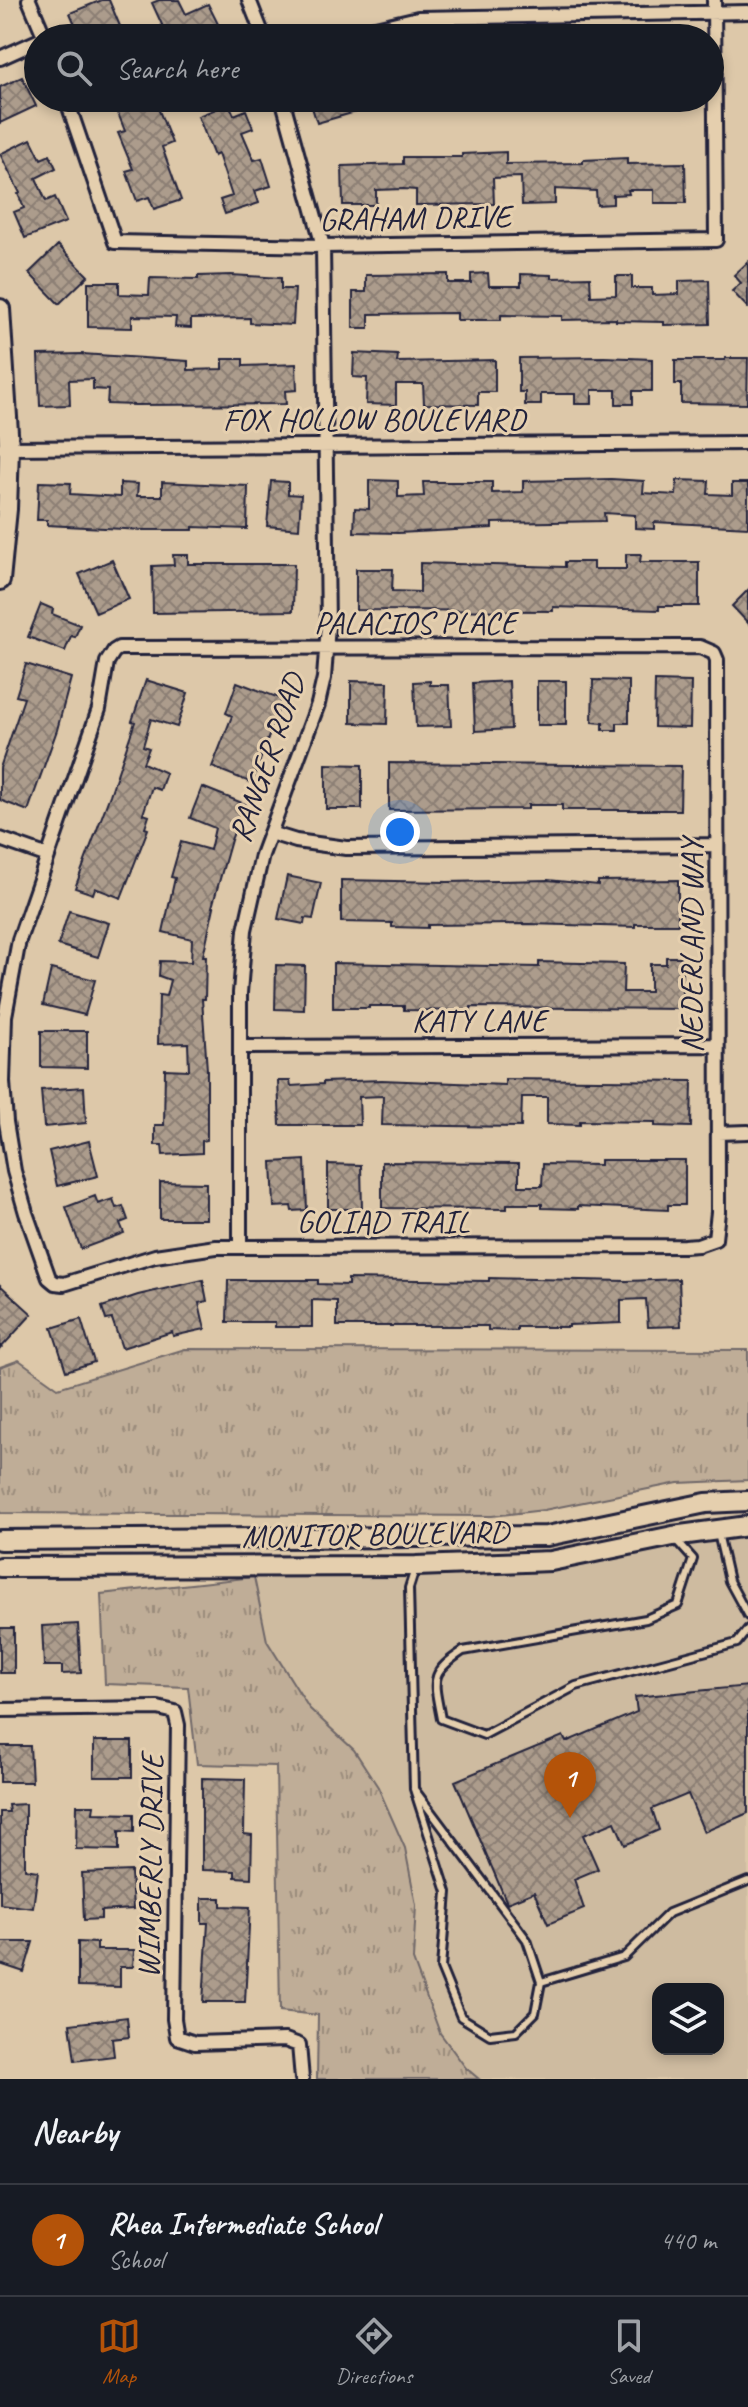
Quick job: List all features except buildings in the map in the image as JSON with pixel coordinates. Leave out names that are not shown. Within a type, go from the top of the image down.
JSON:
[{"type":"street","points":[[29,0],[39,24]]},
{"type":"street","points":[[249,0],[258,24]]},
{"type":"street","points":[[392,24],[418,18],[714,6],[748,12]]},
{"type":"street","points":[[0,58],[24,47]]},
{"type":"street","name":"GRAHAM DRIVE","points":[[71,112],[115,242],[323,246],[716,240],[715,112]]},
{"type":"street","name":"RANGER ROAD","points":[[240,1247],[240,993],[245,930],[255,876],[318,704],[326,649],[327,445],[323,246],[286,112]]},
{"type":"street","points":[[0,309],[7,509],[0,580]]},
{"type":"street","name":"FOX HOLLOW BOULEVARD","points":[[4,448],[748,443]]},
{"type":"street","name":"PALACIOS PLACE","points":[[48,856],[99,709],[107,662],[119,648],[700,647],[714,653]]},
{"type":"street","name":"NEDERLAND WAY","points":[[714,653],[717,660],[718,1133],[715,1239]]},
{"type":"street","points":[[270,833],[296,841],[346,848],[717,845]]},
{"type":"street","points":[[0,839],[48,856]]},
{"type":"street","name":"GOLIAD TRAIL","points":[[48,856],[19,940],[11,979],[5,1016],[3,1082],[14,1171],[45,1272],[55,1283],[64,1284],[137,1260],[174,1252],[240,1247],[684,1246],[715,1239]]},
{"type":"street","name":"KATY LANE","points":[[240,1047],[717,1045]]},
{"type":"street","points":[[718,1133],[748,1132]]},
{"type":"street","name":"MONITOR BOULEVARD","points":[[0,1540],[547,1536],[706,1503],[748,1501]]},
{"type":"street","name":"MONITOR BOULEVARD","points":[[0,1567],[416,1566],[551,1561],[673,1536],[748,1526]]},
{"type":"street","name":"WIMBERLY DRIVE","points":[[0,1710],[158,1708],[175,1712],[178,1725],[174,2019],[177,2037],[195,2043],[285,2040],[299,2045],[302,2079]]},
{"type":"lane","points":[[717,1529],[729,1581],[748,1616]]},
{"type":"lane","points":[[673,1536],[693,1559],[678,1605],[646,1619],[463,1651],[441,1665],[434,1683],[441,1719],[484,1735],[576,1686],[737,1643],[748,1644]]},
{"type":"lane","points":[[414,1789],[527,1940],[541,1982],[535,2013],[516,2032],[490,2035],[461,2017],[441,1968],[447,1892],[414,1789],[409,1588],[416,1566]]},
{"type":"lane","points":[[737,1643],[748,1629]]},
{"type":"lane","points":[[541,1982],[624,1957],[669,1913],[748,1881]]},
{"type":"shaded area","points":[[748,1538],[748,2079],[479,2079],[466,2068],[440,2033],[413,1960],[416,1905],[405,1848],[378,1787],[354,1750],[309,1708],[267,1641],[254,1577],[469,1574],[579,1565],[653,1550]]},
{"type":"green space","points":[[185,1349],[748,1350],[748,1480],[678,1483],[544,1510],[492,1516],[0,1513],[0,1367],[19,1360],[58,1388]]},
{"type":"green space","points":[[254,1577],[267,1641],[309,1708],[354,1750],[378,1787],[405,1848],[416,1905],[413,1960],[440,2033],[466,2068],[479,2079],[317,2079],[318,2015],[280,2011],[276,1766],[197,1764],[188,1687],[105,1684],[101,1594]]},
{"type":"place","name":"Rhea Intermediate School","points":[[570,1818]]}]
